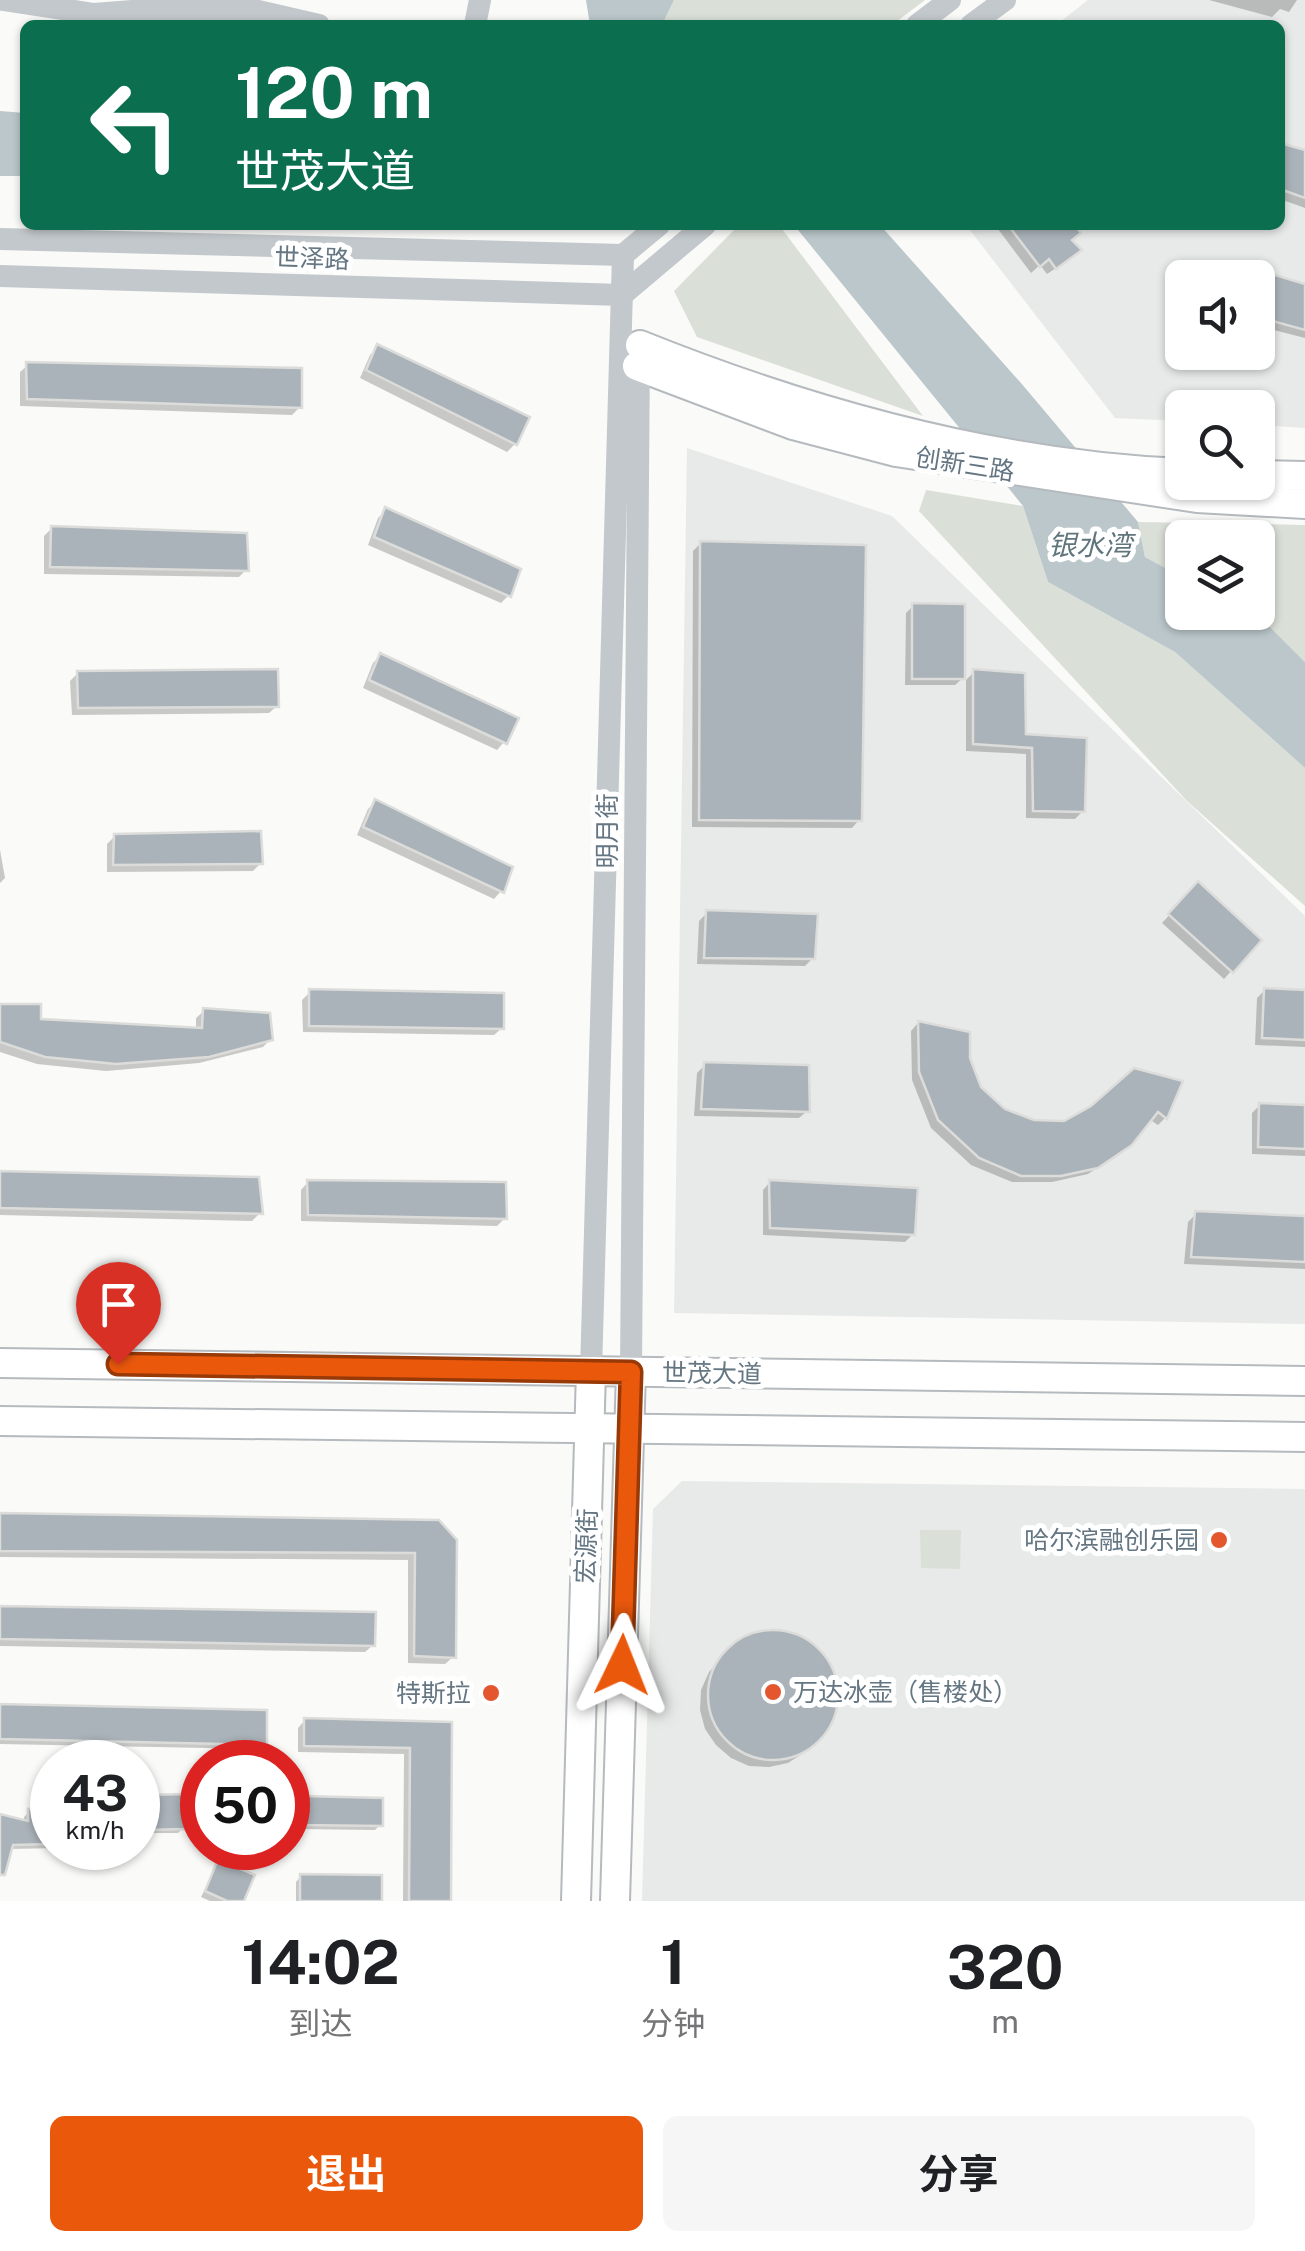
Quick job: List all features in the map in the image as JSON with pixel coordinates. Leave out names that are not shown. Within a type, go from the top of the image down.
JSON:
[{"type":"main road","name":"创新三路","points":[[639,355],[884,428],[1197,498],[1305,504]]},
{"type":"main road","name":"创新三路","points":[[639,355],[794,425],[896,452],[977,467],[1120,479],[1165,475]]},
{"type":"main road","points":[[1275,475],[1305,476]]},
{"type":"main road","name":"世茂大道","points":[[0,1362],[1305,1381]]},
{"type":"main road","name":"宏源街","points":[[576,1901],[591,1371]]},
{"type":"main road","name":"宏源街","points":[[614,1901],[631,1372]]},
{"type":"main road","points":[[0,1421],[1305,1437]]},
{"type":"street","points":[[3,0],[94,14],[254,10],[297,20]]},
{"type":"street","points":[[924,20],[950,0]]},
{"type":"street","points":[[977,20],[1005,0]]},
{"type":"street","points":[[623,256],[654,230]]},
{"type":"street","points":[[622,295],[699,230]]},
{"type":"street","name":"世泽路","points":[[0,239],[623,256]]},
{"type":"street","name":"明月街","points":[[591,1371],[623,256]]},
{"type":"street","name":"世泽路","points":[[0,276],[622,295]]},
{"type":"street","name":"明月街","points":[[622,295],[639,355],[631,1372]]},
{"type":"shaded area","points":[[674,0],[925,0],[899,20],[664,20]]},
{"type":"shaded area","points":[[1088,0],[1305,0],[1305,428],[1275,426],[1275,390],[1165,390],[1165,420],[1115,418],[970,230],[1285,230],[1285,20],[1062,20]]},
{"type":"shaded area","points":[[734,230],[783,230],[923,416],[697,337],[674,291]]},
{"type":"shaded area","points":[[687,448],[892,516],[1305,916],[1305,1324],[674,1313]]},
{"type":"shaded area","points":[[926,490],[1023,506],[1048,582],[1175,652],[1305,768],[1305,906],[1187,801],[919,511]]},
{"type":"shaded area","points":[[1138,522],[1165,522],[1165,568],[1145,557]]},
{"type":"shaded area","points":[[1275,524],[1305,525],[1305,662],[1273,630]]},
{"type":"shaded area","points":[[682,1481],[1305,1489],[1305,1901],[642,1901],[653,1509]]},
{"type":"shaded area","points":[[920,1530],[961,1530],[960,1569],[921,1568]]},
{"type":"water","points":[[586,0],[674,0],[664,20],[589,20]]},
{"type":"water","points":[[0,111],[20,113],[20,176],[0,176]]},
{"type":"water","name":"银水湾","points":[[798,230],[884,230],[1138,522],[1145,557],[1165,568],[1165,630],[1273,630],[1305,662],[1305,768],[1175,652],[1048,582],[1023,506]]},
{"type":"building","points":[[1285,144],[1305,150],[1305,198],[1285,191]]},
{"type":"building","points":[[1012,230],[1079,230],[1081,233],[1072,240],[1082,250],[1056,269],[1049,259],[1040,267]]},
{"type":"building","points":[[1275,275],[1305,284],[1305,330],[1275,322]]},
{"type":"building","points":[[377,344],[530,417],[517,445],[366,370]]},
{"type":"building","points":[[26,362],[302,368],[302,408],[27,399]]},
{"type":"building","points":[[385,507],[521,569],[511,597],[374,537]]},
{"type":"building","points":[[51,526],[247,533],[249,571],[50,567]]},
{"type":"building","points":[[700,541],[866,545],[862,821],[699,820]]},
{"type":"building","points":[[912,603],[965,604],[965,679],[912,679]]},
{"type":"building","points":[[380,653],[519,718],[507,744],[369,680]]},
{"type":"building","points":[[278,669],[279,707],[78,708],[77,671]]},
{"type":"building","points":[[973,669],[1025,673],[1026,734],[1087,738],[1085,812],[1033,811],[1032,748],[973,744]]},
{"type":"building","points":[[375,799],[513,867],[504,893],[363,827]]},
{"type":"building","points":[[261,831],[263,864],[113,865],[114,834]]},
{"type":"building","points":[[1198,881],[1262,940],[1233,973],[1168,914]]},
{"type":"building","points":[[706,910],[818,914],[815,959],[704,958]]},
{"type":"building","points":[[1264,988],[1305,990],[1305,1040],[1262,1038]]},
{"type":"building","points":[[309,989],[504,993],[504,1029],[309,1026]]},
{"type":"building","points":[[0,1004],[41,1004],[41,1019],[202,1028],[203,1008],[270,1013],[273,1040],[209,1057],[116,1064],[45,1057],[0,1042]]},
{"type":"building","points":[[918,1021],[970,1032],[970,1058],[981,1087],[1005,1109],[1034,1120],[1064,1121],[1091,1106],[1134,1068],[1183,1081],[1167,1119],[1158,1112],[1132,1145],[1098,1168],[1061,1176],[1021,1176],[979,1158],[938,1120],[919,1072]]},
{"type":"building","points":[[704,1062],[809,1065],[810,1112],[701,1109]]},
{"type":"building","points":[[1259,1103],[1305,1105],[1305,1149],[1258,1147]]},
{"type":"building","points":[[0,1171],[259,1177],[263,1214],[0,1208]]},
{"type":"building","points":[[307,1180],[506,1182],[507,1219],[308,1215]]},
{"type":"building","points":[[769,1180],[918,1188],[915,1235],[770,1228]]},
{"type":"building","points":[[1195,1211],[1305,1216],[1305,1262],[1191,1257]]},
{"type":"building","points":[[0,1513],[439,1520],[457,1540],[456,1658],[414,1656],[415,1553],[0,1551]]},
{"type":"building","points":[[0,1606],[376,1612],[375,1646],[0,1639]]},
{"type":"building","name":"万达冰壶（售楼处）","points":[[773,1630],[798,1635],[819,1649],[833,1670],[838,1695],[833,1720],[819,1741],[798,1755],[773,1760],[748,1755],[727,1741],[713,1720],[708,1695],[713,1670],[727,1649],[748,1635]]},
{"type":"building","points":[[0,1704],[267,1710],[267,1740],[180,1740],[180,1743],[0,1739]]},
{"type":"building","points":[[304,1718],[452,1722],[451,1901],[409,1901],[410,1748],[310,1746],[310,1740],[304,1740]]},
{"type":"building","points":[[180,1794],[180,1829],[160,1830],[160,1795]]},
{"type":"building","points":[[310,1796],[383,1798],[383,1826],[310,1825]]},
{"type":"building","points":[[28,1809],[30,1845],[13,1845],[5,1875],[0,1875],[0,1814],[28,1821]]},
{"type":"building","points":[[214,1870],[243,1870],[255,1875],[244,1901],[227,1901],[205,1891]]},
{"type":"building","points":[[300,1874],[382,1875],[382,1901],[300,1901]]},
{"type":"place","name":"哈尔滨融创乐园","points":[[1219,1540]]},
{"type":"place","name":"万达冰壶（售楼处）","points":[[773,1692]]},
{"type":"place","name":"特斯拉","points":[[491,1693]]},
{"type":"route","points":[[118,1364],[631,1372],[622,1665]]}]
